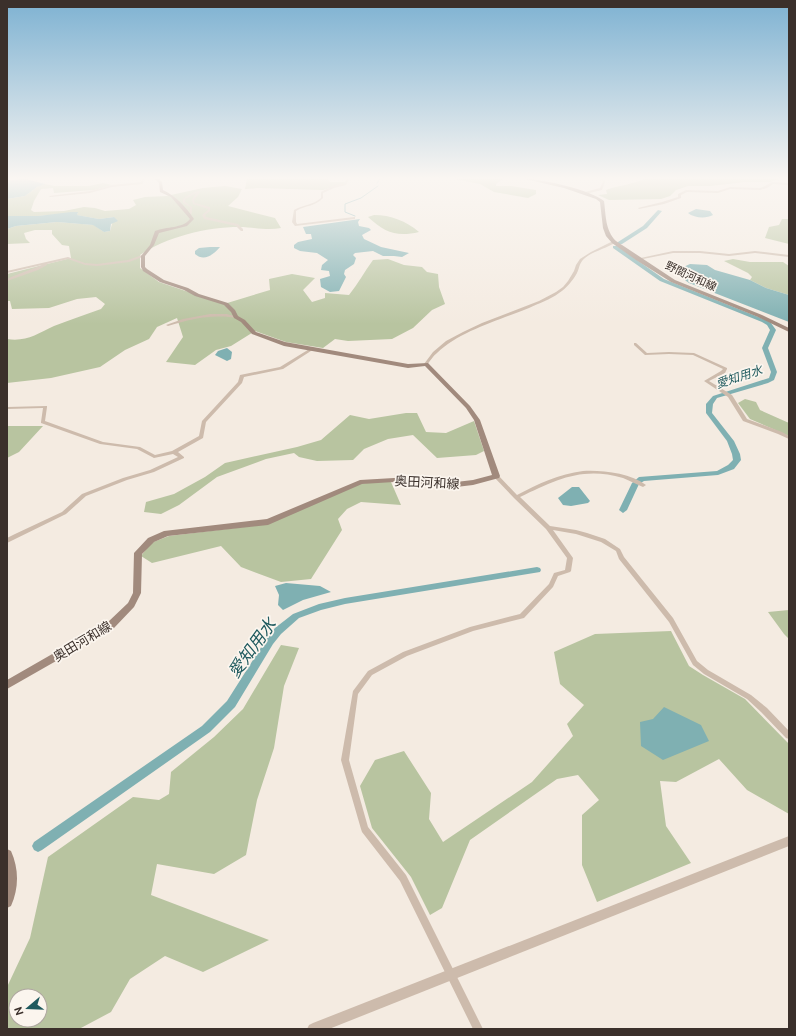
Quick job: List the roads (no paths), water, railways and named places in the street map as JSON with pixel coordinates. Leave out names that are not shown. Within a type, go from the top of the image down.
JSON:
[{"type":"main road","points":[[175,227],[163,229],[157,232],[151,248],[143,256],[143,267],[154,276],[162,281],[186,289],[197,295],[226,304],[233,311],[236,317],[243,321],[254,333],[284,344],[408,366],[426,364],[468,407],[477,420],[496,476]]},
{"type":"main road","name":"野間河和線","points":[[605,227],[608,236],[614,242],[673,281],[760,316],[789,330]]},
{"type":"main road","name":"奥田河和線","points":[[7,685],[111,625],[131,605],[137,593],[138,553],[150,540],[167,533],[268,522],[360,482],[387,479],[451,485],[476,483],[496,476]]},
{"type":"main road","points":[[7,855],[12,880],[7,902]]},
{"type":"street","points":[[239,227],[242,230]]},
{"type":"street","points":[[426,364],[440,347],[461,333],[512,314],[554,295],[563,289],[569,282],[581,260],[614,242]]},
{"type":"street","points":[[638,259],[673,252],[700,252],[729,255],[755,252],[789,256]]},
{"type":"street","points":[[7,272],[68,258],[85,264],[97,265],[129,261],[143,256]]},
{"type":"street","points":[[7,280],[17,274],[39,269],[49,262]]},
{"type":"street","points":[[168,325],[185,318],[222,314],[236,317]]},
{"type":"street","points":[[635,344],[646,354],[694,354],[725,369],[723,372],[706,381],[730,396],[745,420],[780,433],[789,438]]},
{"type":"street","points":[[7,408],[45,407],[43,422],[102,443],[138,448],[154,457],[174,452],[201,437],[204,422],[240,382],[242,376],[281,368],[312,350]]},
{"type":"street","points":[[7,541],[64,513],[84,495],[125,479],[152,471],[182,457],[174,452]]},
{"type":"street","points":[[516,497],[564,476],[584,472],[620,475],[632,478],[643,485]]},
{"type":"street","points":[[478,1029],[403,878],[365,829],[345,760],[355,692],[370,673],[404,654],[472,629],[522,616],[551,585],[556,576],[568,571],[570,558],[548,528],[496,476]]},
{"type":"street","points":[[548,528],[581,534],[597,539],[618,550],[621,558],[671,620],[695,663],[706,672],[749,697],[789,736]]},
{"type":"street","points":[[313,1029],[789,841]]},
{"type":"water","points":[[97,227],[111,227],[110,231],[104,232]]},
{"type":"water","points":[[303,227],[366,227],[371,230],[362,235],[364,239],[381,247],[409,253],[402,257],[383,256],[373,251],[355,253],[353,255],[356,258],[354,264],[345,270],[344,274],[346,277],[339,291],[330,292],[321,287],[320,279],[330,276],[329,271],[321,270],[322,265],[328,260],[317,253],[300,251],[294,248],[294,245],[298,242],[312,239],[311,234],[306,234]]},
{"type":"water","points":[[220,247],[211,255],[205,257],[195,254],[195,251],[199,248]]},
{"type":"water","points":[[690,264],[707,265],[715,270],[750,280],[766,288],[789,295],[789,322],[689,283],[679,276],[679,269]]},
{"type":"water","points":[[227,348],[232,352],[231,359],[227,361],[215,355],[218,351]]},
{"type":"water","points":[[572,487],[579,487],[590,501],[588,503],[571,506],[563,505],[558,498]]},
{"type":"water","points":[[286,583],[320,586],[331,592],[303,600],[283,610],[278,605],[279,595],[275,586]]},
{"type":"water","points":[[664,707],[701,725],[709,741],[663,760],[641,746],[640,722],[653,719]]},
{"type":"waterway","name":"愛知用水","points":[[620,243],[644,227]]},
{"type":"waterway","name":"愛知用水","points":[[615,247],[662,280],[764,321],[769,324],[773,330],[765,348],[774,372],[772,379],[715,397],[709,404],[709,413],[731,441],[737,460],[731,467],[718,473],[642,479],[636,483],[623,510]]},
{"type":"waterway","name":"愛知用水","points":[[38,846],[206,729],[231,704],[270,641],[278,631],[296,616],[319,607],[345,601],[537,570]]}]
